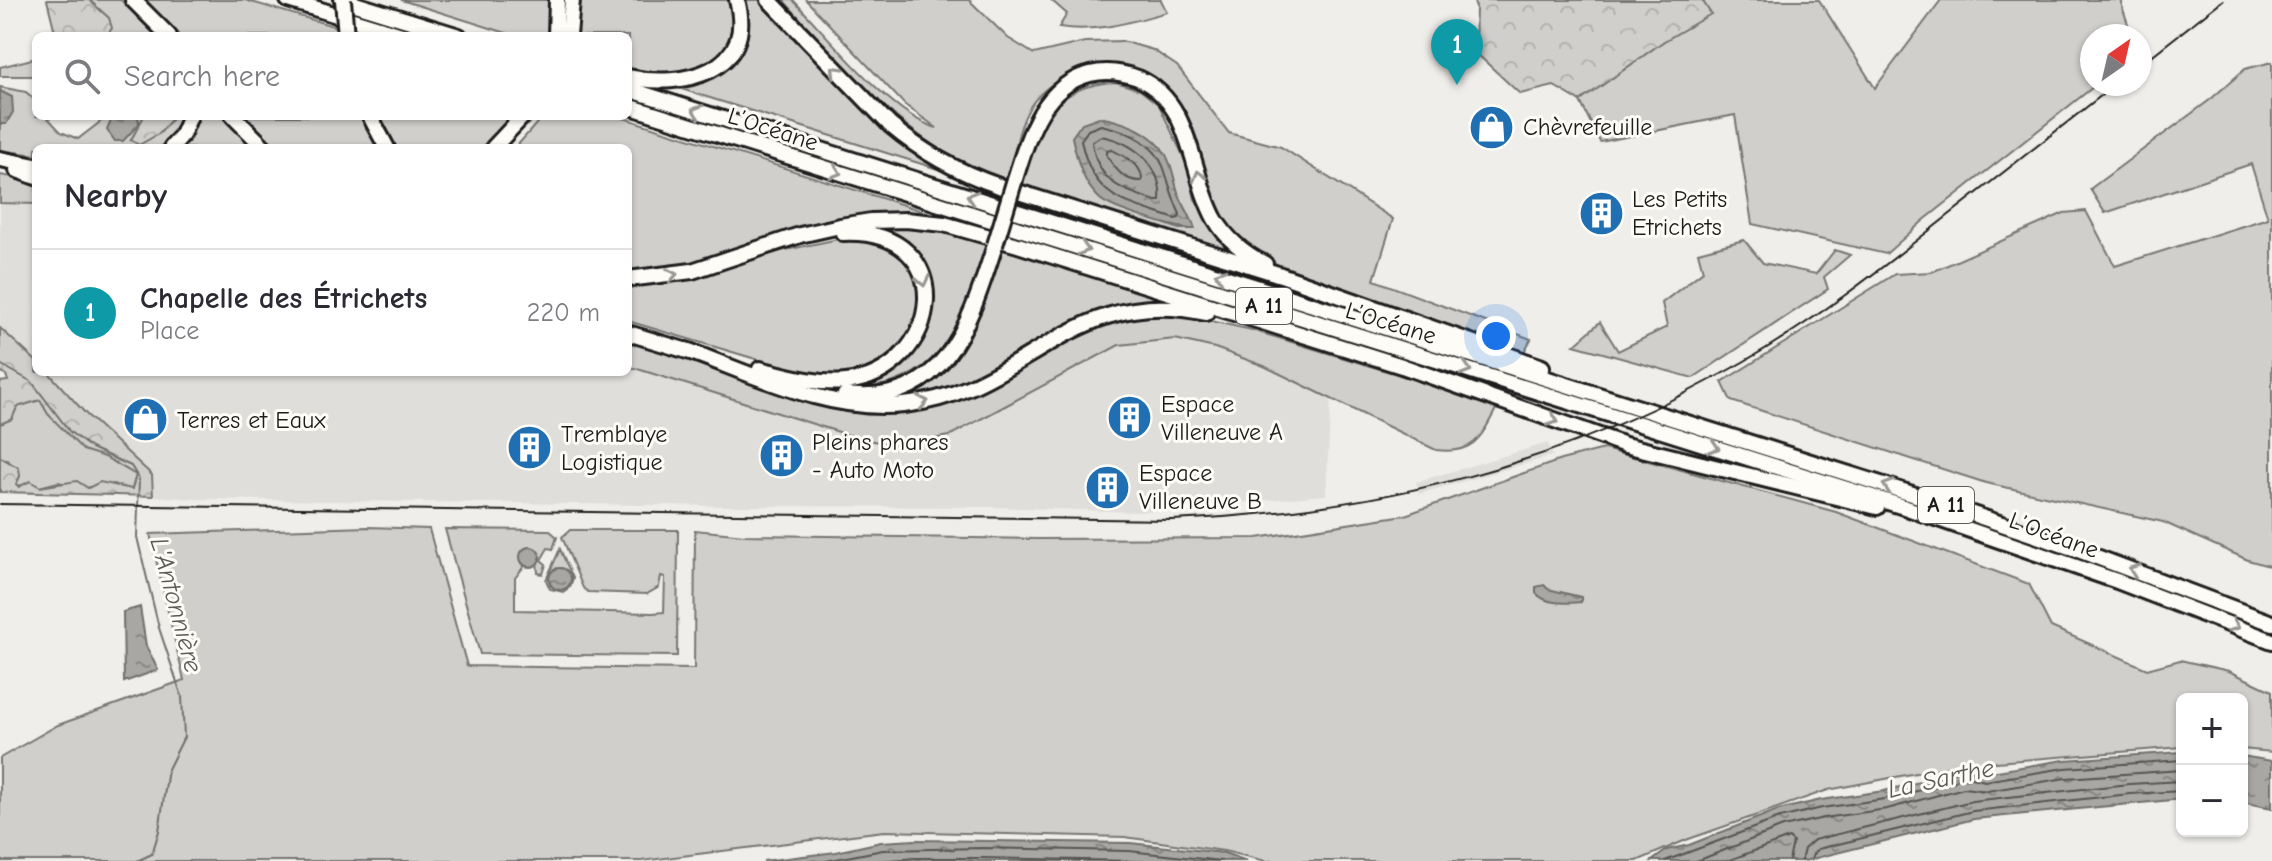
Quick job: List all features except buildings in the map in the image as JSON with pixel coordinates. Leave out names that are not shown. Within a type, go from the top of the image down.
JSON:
[{"type":"highway","points":[[288,0],[392,32]]},
{"type":"highway","points":[[346,32],[342,0],[446,32]]},
{"type":"highway","points":[[557,0],[561,32]]},
{"type":"highway","points":[[562,32],[566,0]]},
{"type":"highway","points":[[562,32],[572,0]]},
{"type":"highway","points":[[632,77],[673,82],[696,78],[716,66],[728,55],[737,38],[740,19],[737,0]]},
{"type":"highway","points":[[769,0],[890,125],[950,166],[986,182],[1281,275],[1544,368],[1561,383]]},
{"type":"highway","points":[[138,4],[159,32]]},
{"type":"highway","points":[[138,4],[165,32]]},
{"type":"highway","points":[[632,334],[832,393],[873,396],[902,388],[931,372],[957,343],[972,316],[1034,125],[1054,95],[1075,80],[1101,72],[1134,77],[1164,96],[1182,124],[1201,186],[1217,223],[1243,250],[1281,275]]},
{"type":"highway","name":"L’Océane","points":[[632,90],[1966,511],[2272,623]]},
{"type":"highway","name":"L’Océane","points":[[632,107],[1901,506],[2013,543],[2272,641]]},
{"type":"highway","points":[[174,144],[188,120]]},
{"type":"highway","points":[[237,120],[261,144]]},
{"type":"highway","points":[[372,120],[385,144]]},
{"type":"highway","points":[[497,144],[519,120]]},
{"type":"highway","points":[[510,144],[532,120]]},
{"type":"highway","points":[[0,159],[32,175]]},
{"type":"highway","points":[[0,168],[32,166]]},
{"type":"highway","points":[[632,278],[692,271],[819,230],[871,221],[906,220],[944,224],[1415,370],[1625,445],[1880,508],[1901,506]]},
{"type":"highway","points":[[686,350],[824,383],[849,382],[897,360],[914,340],[927,307],[922,269],[910,255],[895,242],[872,233],[843,233],[786,241]]},
{"type":"highway","points":[[686,350],[816,397],[854,405],[891,406],[930,401],[965,390],[993,377],[1071,330],[1116,312],[1142,307],[1190,309],[1301,338],[1314,338]]},
{"type":"shaded area","points":[[0,203],[32,204],[32,357],[0,328]]},
{"type":"shaded area","points":[[1175,339],[1215,348],[1264,366],[1331,398],[1326,495],[1136,512],[991,507],[726,506],[153,496],[152,475],[86,414],[52,376],[632,376],[632,367],[858,438],[1034,388],[1119,345]]},
{"type":"shaded area","points":[[1548,443],[1553,456],[1419,494],[1416,482]]},
{"type":"green space","points":[[47,0],[89,0],[109,18],[112,28],[109,32],[55,32]]},
{"type":"green space","points":[[89,0],[121,0],[152,32],[98,32],[109,18]]},
{"type":"green space","points":[[137,0],[245,0],[340,28],[340,32],[168,32]]},
{"type":"green space","points":[[401,0],[550,0],[552,32],[503,32]]},
{"type":"green space","points":[[577,0],[730,0],[733,16],[732,30],[719,54],[708,64],[681,75],[656,76],[632,72],[632,32],[574,32]]},
{"type":"green space","points":[[744,0],[763,0],[865,109],[899,140],[970,179],[681,89],[710,76],[732,57],[744,32]]},
{"type":"green space","points":[[783,0],[793,0],[861,73],[900,108],[937,128],[905,105],[806,0],[969,0],[1008,38],[1034,54],[1085,42],[1122,41],[1153,50],[1177,66],[1229,133],[1281,147],[1393,219],[1374,280],[1531,339],[1524,352],[1304,276],[1252,250],[1232,231],[1218,208],[1192,131],[1180,107],[1162,86],[1135,70],[1108,64],[1088,66],[1046,89],[1035,100],[1021,127],[1008,182],[973,168],[912,130],[858,81]]},
{"type":"green space","points":[[1051,0],[1161,0],[1167,12],[1114,26],[1087,29],[1059,27],[1067,14]]},
{"type":"green space","points":[[1473,0],[1702,0],[1711,14],[1664,41],[1580,101],[1554,86],[1520,94],[1475,52],[1476,7]]},
{"type":"green space","points":[[1702,0],[1819,0],[1875,88],[1941,0],[2120,0],[2128,24],[2080,24],[2082,96],[1923,221],[1886,254],[1752,224],[1735,115],[1600,142],[1580,101],[1664,41],[1710,14]]},
{"type":"green space","points":[[32,59],[32,76],[0,76],[0,67]]},
{"type":"green space","points":[[2272,62],[2272,567],[2248,560],[2163,522],[1986,483],[1731,401],[1722,382],[1895,274],[1932,272],[2064,213],[2086,211],[2115,266],[2268,218],[2251,164],[2105,213],[2090,189],[2211,99],[2245,69]]},
{"type":"green space","points":[[1116,82],[1140,90],[1159,105],[1186,162],[1195,199],[1234,255],[1018,188],[1032,148],[1049,115],[1074,92],[1093,85]],"holes":[[[1162,149],[1178,193],[1194,229],[1179,229],[1133,212]]]},
{"type":"green space","points":[[0,87],[26,92],[32,97],[32,120],[50,120],[61,132],[78,139],[103,120],[139,124],[138,120],[142,120],[131,140],[160,133],[171,120],[180,120],[165,144],[32,144],[32,154],[0,150],[0,124],[6,124]]},
{"type":"green space","points":[[142,120],[171,120],[160,133],[141,144],[131,140]]},
{"type":"green space","points":[[191,120],[230,120],[252,144],[179,144]]},
{"type":"green space","points":[[241,120],[367,120],[380,144],[266,144]]},
{"type":"green space","points":[[382,120],[515,120],[492,144],[395,144]]},
{"type":"green space","points":[[540,120],[630,120],[955,221],[883,215],[697,267],[632,275],[632,144],[518,144]]},
{"type":"green space","points":[[0,175],[32,180],[32,204],[0,203]]},
{"type":"green space","points":[[863,226],[935,229],[989,243],[958,321],[929,362],[908,376],[883,385],[851,389],[883,379],[901,366],[923,335],[934,299],[933,281],[926,263],[914,248],[896,237]]},
{"type":"green space","points":[[848,237],[891,245],[912,266],[922,298],[911,337],[889,360],[849,378],[813,376],[632,322],[632,282],[717,270],[781,251]]},
{"type":"green space","points":[[1744,240],[1763,263],[1816,274],[1835,250],[1850,255],[1824,277],[1828,289],[1693,378],[1574,345],[1600,322],[1618,351],[1667,327],[1662,303],[1703,271],[1698,252]]},
{"type":"green space","points":[[1000,247],[1178,301],[1138,302],[1099,311],[1044,336],[968,384],[930,395],[878,401],[932,380],[974,328]]},
{"type":"green space","points":[[1174,313],[1252,330],[1498,405],[1476,441],[1460,449],[1436,450],[1264,366],[1215,348],[1175,339],[1119,345],[949,436],[899,446],[858,438],[632,367],[632,341],[843,409],[866,412],[904,410],[1095,325],[1131,315]]},
{"type":"green space","points":[[0,328],[32,357],[32,376],[52,376],[86,414],[152,475],[153,496],[0,492],[0,457],[19,468],[20,476],[16,484],[19,487],[30,481],[40,487],[77,481],[88,488],[100,482],[132,489],[136,475],[105,457],[83,450],[48,414],[40,400],[17,407],[12,419],[0,424],[0,382],[8,381],[0,371]]},
{"type":"green space","points":[[40,400],[48,414],[83,449],[105,457],[136,475],[132,489],[122,489],[114,484],[88,488],[58,482],[39,487],[16,485],[20,476],[8,460],[0,457],[0,424],[12,419],[17,407]]},
{"type":"green space","points":[[1604,449],[1836,512],[2029,584],[2051,627],[2147,669],[2180,660],[2229,671],[2272,691],[2272,752],[2248,750],[2248,693],[2176,693],[2176,747],[1958,765],[1828,790],[1686,840],[1637,861],[1266,861],[1224,851],[1125,837],[884,831],[641,861],[0,861],[0,758],[58,725],[184,680],[150,534],[368,527],[429,529],[467,666],[694,669],[695,530],[745,535],[1257,538],[1405,515],[1561,460]]},
{"type":"green space","points":[[445,529],[549,530],[557,537],[553,549],[548,548],[541,560],[546,564],[543,574],[538,573],[536,549],[524,549],[522,563],[525,565],[515,578],[515,610],[653,613],[664,612],[665,577],[661,576],[659,587],[647,594],[588,592],[583,588],[562,537],[570,530],[678,530],[677,656],[480,654]]},
{"type":"green space","points":[[560,549],[573,578],[570,587],[563,592],[550,589],[546,580]],"holes":[[[562,568],[571,579],[565,589],[551,586],[549,579],[554,569]]]},
{"type":"water","points":[[0,91],[12,97],[13,112],[6,124],[0,124]]},
{"type":"water","points":[[1099,117],[1131,126],[1159,145],[1170,164],[1179,195],[1195,229],[1131,213],[1107,203],[1094,193],[1081,170],[1072,137],[1082,123]]},
{"type":"water","points":[[111,120],[138,120],[139,124],[123,141],[115,141],[107,130]]},
{"type":"water","points":[[530,547],[537,550],[540,557],[537,564],[530,567],[523,564],[520,557],[523,550]]},
{"type":"water","points":[[560,568],[568,571],[571,579],[568,587],[560,590],[552,587],[549,579],[552,571]]},
{"type":"water","points":[[1544,585],[1548,589],[1581,597],[1581,602],[1545,600],[1536,593],[1536,587]]},
{"type":"water","points":[[140,607],[146,646],[158,670],[124,682],[123,612]]},
{"type":"water","name":"La Sarthe","points":[[2176,752],[2176,800],[1974,819],[1804,861],[1652,861],[1667,850],[1689,845],[1778,810],[1884,791],[1951,774],[1964,765],[1973,771],[1985,773],[2064,760]]},
{"type":"water","points":[[2248,757],[2272,761],[2272,808],[2248,803]]},
{"type":"water","points":[[881,842],[1130,843],[1224,853],[1247,861],[763,861],[836,852]]},
{"type":"waterway","name":"L'Antonnière","points":[[0,364],[32,382],[70,432],[91,448],[131,466],[139,479],[137,537],[159,628],[182,697],[184,737],[168,769],[159,831],[152,854],[137,861]]},
{"type":"railway","points":[[2152,56],[2223,0]]},
{"type":"railway","points":[[0,504],[1172,520],[1249,515],[1396,493],[1467,477],[1607,429],[1743,362],[1868,278],[2101,96]]},
{"type":"place","name":"Chapelle des Étrichets","points":[[1457,85]]},
{"type":"place","name":"Chèvrefeuille","points":[[1492,127]]},
{"type":"place","name":"Les Petits Etrichets","points":[[1601,213]]},
{"type":"place","name":"Espace Villeneuve A","points":[[1130,418]]},
{"type":"place","name":"Terres et Eaux","points":[[146,420]]},
{"type":"place","name":"Tremblaye Logistique","points":[[530,448]]},
{"type":"place","name":"Pleins phares - Auto Moto","points":[[781,456]]},
{"type":"place","name":"Espace Villeneuve B","points":[[1108,487]]}]
